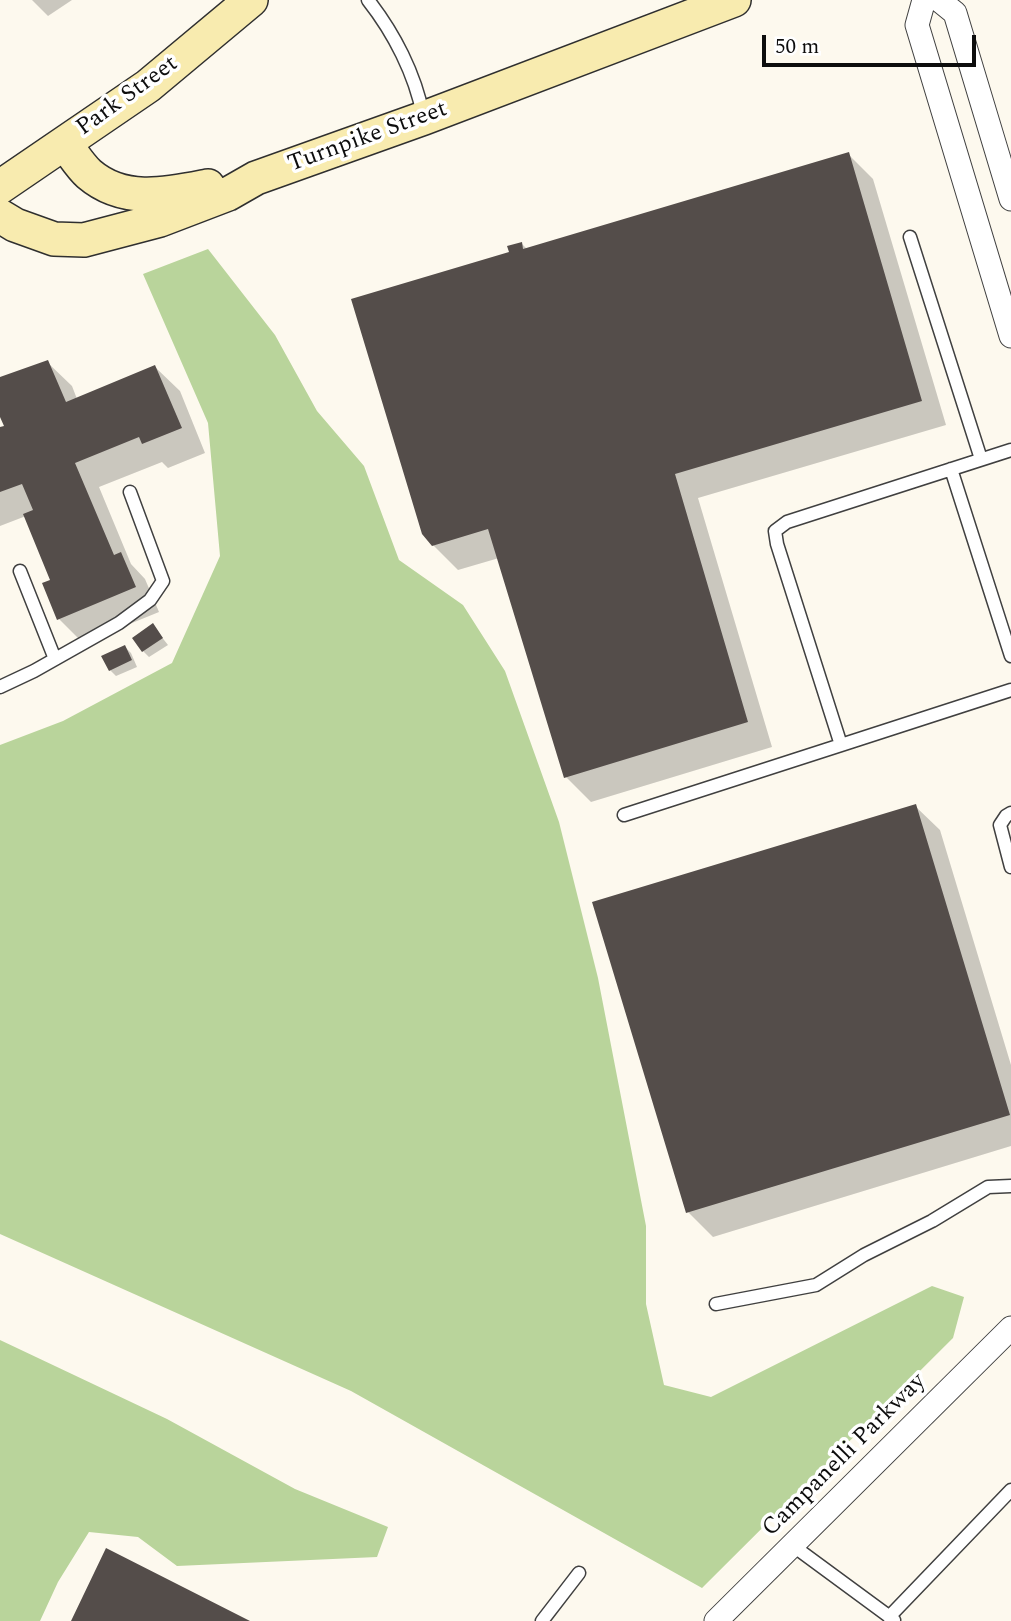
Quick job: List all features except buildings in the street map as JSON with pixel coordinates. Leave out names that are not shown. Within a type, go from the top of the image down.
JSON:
[{"type":"street","name":"Park Street","points":[[0,187],[148,86],[251,0]]},
{"type":"street","name":"Turnpike Street","points":[[0,215],[15,225],[54,239],[83,240],[160,220],[228,194],[256,178],[424,118],[734,0]]},
{"type":"street","points":[[924,0],[917,25],[1011,336]]},
{"type":"street","points":[[939,0],[955,13],[1011,198]]},
{"type":"street","points":[[65,144],[87,172],[108,187],[131,194],[157,195],[256,178]]},
{"type":"street","name":"Campanelli Parkway","points":[[716,1621],[1011,1328]]},
{"type":"lane","points":[[368,0],[387,24],[419,95],[424,118]]},
{"type":"lane","points":[[910,237],[981,459]]},
{"type":"lane","points":[[841,745],[776,544],[775,531],[787,522],[1011,450]]},
{"type":"lane","points":[[951,469],[1011,656]]},
{"type":"lane","points":[[0,687],[120,623],[149,600],[163,581],[130,492]]},
{"type":"lane","points":[[20,571],[55,659]]},
{"type":"lane","points":[[624,815],[1011,690]]},
{"type":"lane","points":[[1011,813],[1000,825],[1011,867]]},
{"type":"lane","points":[[716,1304],[816,1285],[864,1255],[932,1221],[988,1187],[1011,1186]]},
{"type":"lane","points":[[792,1545],[892,1619],[1011,1490]]},
{"type":"lane","points":[[542,1621],[579,1573]]},
{"type":"green space","points":[[208,249],[275,335],[317,411],[364,466],[399,560],[463,605],[505,671],[559,822],[598,978],[646,1226],[646,1304],[664,1385],[711,1397],[932,1286],[964,1297],[953,1338],[702,1588],[351,1391],[0,1234],[0,745],[63,721],[172,663],[220,556],[208,423],[143,274]]},
{"type":"green space","points":[[0,1340],[167,1419],[295,1489],[388,1527],[377,1557],[177,1566],[138,1537],[89,1532],[58,1582],[40,1621],[0,1621]]}]
